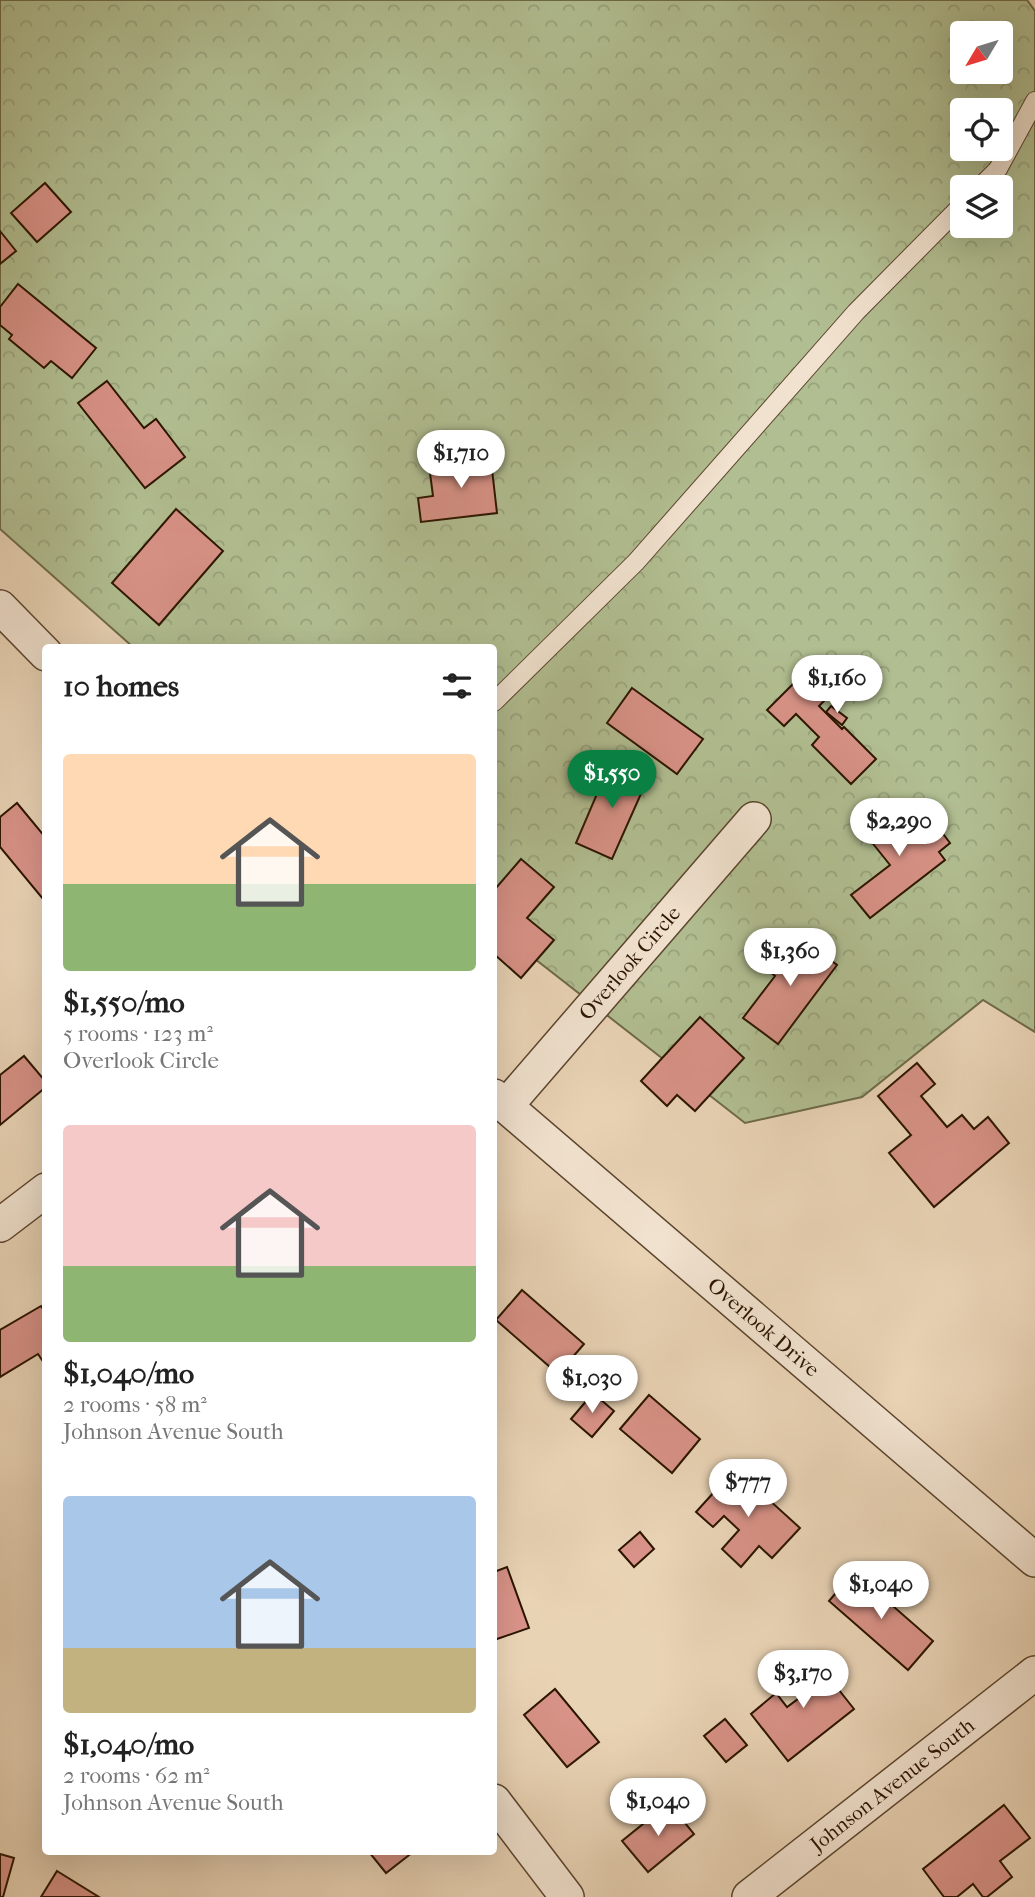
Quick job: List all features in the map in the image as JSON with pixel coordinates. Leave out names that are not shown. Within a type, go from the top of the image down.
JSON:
[{"type":"street","points":[[0,607],[42,650]]},
{"type":"street","name":"Overlook Circle","points":[[500,1101],[754,819]]},
{"type":"street","name":"Overlook Drive","points":[[500,1101],[1035,1560]]},
{"type":"street","points":[[0,1225],[42,1193]]},
{"type":"street","name":"Johnson Avenue South","points":[[749,1897],[1035,1673]]},
{"type":"street","points":[[497,1805],[567,1897]]},
{"type":"lane","points":[[992,175],[998,169],[1035,101]]},
{"type":"lane","points":[[497,699],[636,562],[856,312],[950,217]]},
{"type":"green space","points":[[0,0],[1027,0],[1035,11],[1035,1032],[983,1000],[862,1097],[745,1123],[497,929],[497,644],[130,644],[0,529]]},
{"type":"building","points":[[45,183],[71,212],[37,242],[11,213]]},
{"type":"building","points":[[0,231],[16,251],[0,264]]},
{"type":"building","points":[[18,284],[96,348],[72,378],[51,361],[44,368],[9,339],[12,335],[0,325],[0,307]]},
{"type":"building","points":[[107,381],[144,428],[156,419],[185,457],[145,488],[78,403]]},
{"type":"building","points":[[490,452],[497,513],[421,522],[418,498],[433,496],[430,473],[449,471],[447,457]]},
{"type":"building","points":[[176,509],[223,551],[159,625],[112,583]]},
{"type":"building","points":[[793,684],[804,696],[812,689],[824,701],[819,706],[876,759],[851,784],[812,745],[819,737],[796,714],[784,726],[767,710]]},
{"type":"building","points":[[632,688],[703,739],[677,774],[607,723]]},
{"type":"building","points":[[831,706],[847,718],[842,725],[826,712]]},
{"type":"building","points":[[611,761],[648,778],[612,859],[576,843]]},
{"type":"building","points":[[17,803],[42,833],[42,898],[0,847],[0,817]]},
{"type":"building","points":[[904,808],[922,832],[934,822],[950,843],[939,852],[945,860],[870,918],[851,895],[890,865],[858,825],[878,809],[888,821]]},
{"type":"building","points":[[521,859],[554,887],[527,918],[554,940],[521,978],[497,957],[497,887]]},
{"type":"building","points":[[794,932],[837,965],[778,1044],[743,1018],[775,976],[767,969]]},
{"type":"building","points":[[700,1017],[744,1058],[695,1111],[677,1095],[667,1106],[641,1081]]},
{"type":"building","points":[[24,1056],[42,1077],[42,1090],[0,1125],[0,1075]]},
{"type":"building","points":[[917,1063],[935,1084],[921,1096],[947,1127],[962,1115],[974,1129],[988,1117],[1009,1143],[934,1207],[889,1153],[911,1135],[878,1096]]},
{"type":"building","points":[[522,1290],[584,1344],[558,1374],[497,1319]]},
{"type":"building","points":[[41,1306],[42,1360],[38,1354],[0,1377],[0,1330]]},
{"type":"building","points":[[593,1393],[614,1411],[592,1437],[571,1419]]},
{"type":"building","points":[[649,1395],[700,1439],[672,1473],[620,1429]]},
{"type":"building","points":[[735,1469],[800,1528],[772,1558],[759,1546],[741,1567],[722,1549],[739,1530],[724,1516],[713,1527],[696,1512]]},
{"type":"building","points":[[640,1532],[654,1549],[634,1567],[619,1550]]},
{"type":"building","points":[[507,1567],[529,1628],[497,1639],[497,1571]]},
{"type":"building","points":[[854,1572],[933,1641],[908,1670],[829,1601]]},
{"type":"building","points":[[812,1656],[854,1709],[788,1761],[751,1714],[776,1693],[787,1707],[802,1696],[787,1676]]},
{"type":"building","points":[[555,1689],[599,1742],[567,1767],[524,1715]]},
{"type":"building","points":[[725,1719],[747,1745],[726,1762],[704,1736]]},
{"type":"building","points":[[669,1803],[694,1834],[648,1872],[622,1841]]},
{"type":"building","points":[[1004,1805],[1030,1838],[1000,1861],[1012,1877],[987,1897],[983,1897],[973,1884],[957,1897],[944,1897],[923,1869]]},
{"type":"building","points":[[0,1854],[14,1858],[3,1897],[0,1897]]},
{"type":"building","points":[[371,1855],[409,1855],[386,1873]]},
{"type":"building","points":[[57,1871],[99,1897],[41,1897]]}]
